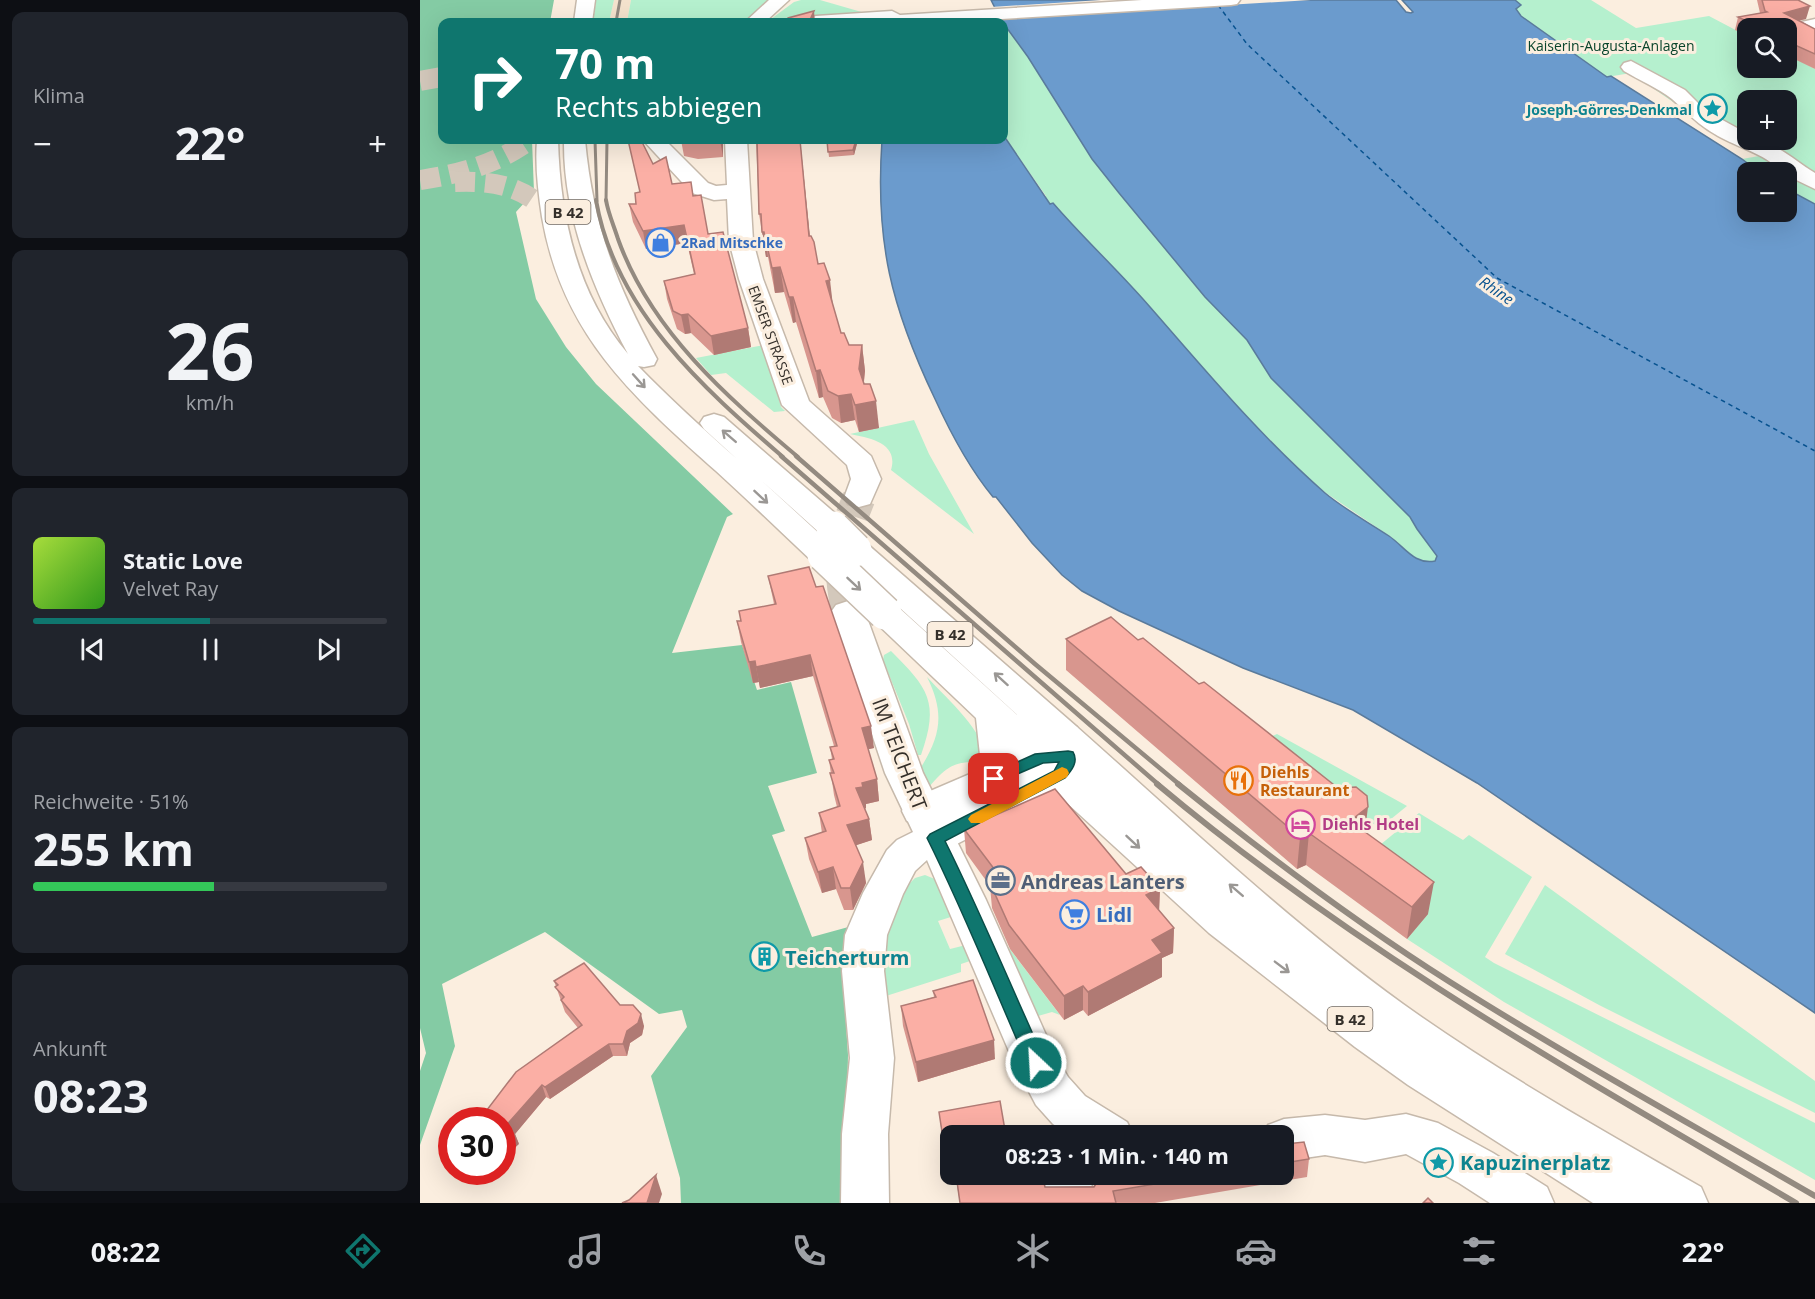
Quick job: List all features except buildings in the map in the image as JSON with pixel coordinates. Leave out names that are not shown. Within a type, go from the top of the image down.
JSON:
[{"type":"main road","points":[[573,18],[575,0]]},
{"type":"main road","points":[[583,18],[586,0]]},
{"type":"main road","points":[[759,18],[780,0]]},
{"type":"main road","points":[[921,18],[1173,0]]},
{"type":"main road","points":[[877,18],[1231,0]]},
{"type":"main road","points":[[841,4],[905,16]]},
{"type":"main road","points":[[1815,26],[1804,27],[1815,33]]},
{"type":"main road","points":[[1631,67],[1678,94],[1699,115],[1726,132],[1769,152],[1784,161],[1790,168],[1815,182]]},
{"type":"main road","name":"B 42","points":[[548,144],[549,174],[559,235],[579,301],[593,326],[612,352],[647,390],[837,544],[885,613],[993,714],[1072,761],[1223,922],[1370,1034],[1424,1072],[1634,1203]]},
{"type":"main road","name":"B 42","points":[[560,144],[570,225],[587,283],[610,324],[837,544],[1072,761],[1388,1017],[1496,1089],[1684,1203]]},
{"type":"main road","points":[[574,144],[578,186],[594,255],[612,301],[644,359]]},
{"type":"main road","points":[[657,144],[700,188],[714,193],[737,191]]},
{"type":"main road","name":"EMSER STRASSE","points":[[735,144],[741,241],[751,279],[796,405],[861,462],[866,479],[859,498]]},
{"type":"main road","points":[[534,200],[559,235]]},
{"type":"main road","name":"IM TEICHERT","points":[[848,612],[904,773],[966,900],[1044,1079],[1069,1110],[1087,1125]]},
{"type":"main road","points":[[993,714],[1000,753],[999,767],[994,779]]},
{"type":"main road","points":[[865,1203],[866,1134],[872,1058],[863,971],[866,935],[883,893],[901,861],[928,825],[994,779],[1072,761]]},
{"type":"main road","points":[[928,825],[1072,761]]},
{"type":"main road","points":[[1294,1139],[1325,1135],[1365,1141],[1406,1134],[1422,1138],[1476,1168],[1530,1203]]},
{"type":"main road","points":[[1068,1185],[1070,1203]]},
{"type":"shaded area","points":[[614,0],[631,0],[628,18],[610,18]]},
{"type":"green space","points":[[420,0],[554,0],[551,18],[438,18],[438,144],[532,144],[534,192],[516,212],[536,299],[566,347],[596,384],[733,514],[727,517],[672,653],[742,645],[757,690],[791,682],[817,773],[768,786],[785,831],[772,835],[812,937],[852,926],[843,977],[848,1055],[845,1203],[681,1203],[680,1178],[651,1076],[687,1027],[682,1010],[659,1014],[545,932],[442,984],[455,1046],[420,1145],[420,1071],[426,1053],[420,1028]]},
{"type":"green space","points":[[596,0],[614,0],[610,18],[594,18]]},
{"type":"green space","points":[[631,0],[775,0],[750,18],[628,18]]},
{"type":"green space","points":[[820,0],[865,13],[811,18],[772,18],[794,2]]},
{"type":"green space","name":"Kaiserin-Augusta-Anlagen","points":[[1515,0],[1591,0],[1636,28],[1709,16],[1737,31],[1737,78],[1797,78],[1797,59],[1815,69],[1815,204],[1797,194],[1797,162],[1746,162],[1742,159],[1765,155],[1757,150],[1797,150],[1797,90],[1737,90],[1737,143],[1734,144],[1631,73],[1607,77],[1521,16],[1516,9],[1520,4]]},
{"type":"green space","points":[[1008,30],[1028,57],[1092,159],[1205,297],[1247,340],[1271,378],[1410,517],[1437,556],[1435,561],[1425,563],[1415,558],[1391,537],[1326,493],[1299,470],[1218,387],[1102,255],[1045,198],[1046,196],[1008,142]]},
{"type":"green space","points":[[764,345],[781,407],[785,411],[774,412],[726,373],[711,375],[696,358]]},
{"type":"green space","points":[[914,420],[929,454],[974,534],[891,470],[891,454],[881,443],[850,434]]},
{"type":"green space","points":[[891,651],[914,675],[927,697],[930,722],[921,755],[918,755],[909,724],[883,660],[884,655]]},
{"type":"green space","points":[[927,677],[972,727],[985,750],[988,762],[954,765],[942,773],[929,787],[918,772],[936,737],[938,726],[937,703]]},
{"type":"green space","points":[[1277,734],[1407,806],[1380,828],[1251,745]]},
{"type":"green space","points":[[1419,813],[1463,840],[1469,835],[1532,877],[1485,957],[1815,1123],[1815,1180],[1504,1002],[1407,939],[1427,914],[1358,863]]},
{"type":"green space","points":[[925,875],[942,882],[954,916],[938,921],[950,949],[966,945],[970,961],[961,964],[961,972],[886,996],[881,946],[907,886],[915,878]]},
{"type":"green space","points":[[1545,885],[1815,1081],[1815,1113],[1599,1005],[1505,954]]},
{"type":"green space","points":[[1006,944],[1060,1015],[1052,1012],[1038,1016]]},
{"type":"water","name":"Rhine","points":[[991,0],[1396,0],[1406,12],[1411,13],[1413,12],[1402,0],[1515,0],[1521,5],[1516,9],[1521,16],[1607,77],[1611,76],[1746,162],[1737,162],[1737,222],[1797,222],[1797,194],[1815,204],[1815,1013],[1477,783],[1353,710],[1243,668],[1119,611],[1082,591],[1062,575],[1032,543],[996,497],[993,497],[984,486],[947,425],[920,366],[897,304],[884,243],[880,177],[882,144],[1008,144],[1008,142],[1050,204],[1053,203],[1126,281],[1278,449],[1332,499],[1389,536],[1415,558],[1428,562],[1435,561],[1437,556],[1410,517],[1271,378],[1247,340],[1205,297],[1119,193],[1092,159],[1028,57],[1008,30],[1008,18],[1000,18]]},
{"type":"pier","points":[[1101,0],[1311,0],[1008,18],[996,18],[991,7]]},
{"type":"ferry route","points":[[1218,5],[1247,44],[1497,278],[1815,451]]},
{"type":"tunnel","points":[[420,81],[438,78]]},
{"type":"tunnel","points":[[420,180],[478,167],[505,156],[524,144]]},
{"type":"tunnel","points":[[455,182],[496,184],[516,190],[534,200]]},
{"type":"tunnel","points":[[848,612],[843,581],[843,554],[848,527],[859,498]]},
{"type":"railway","points":[[617,18],[620,0]]},
{"type":"railway","points":[[595,144],[597,201]]},
{"type":"railway","points":[[606,200],[607,144]]},
{"type":"railway","points":[[596,200],[606,240],[622,277],[642,311],[694,374],[783,457]]},
{"type":"railway","points":[[606,200],[618,239],[632,272],[670,332],[718,385],[798,457]]},
{"type":"railway","points":[[781,456],[1159,785]]},
{"type":"railway","points":[[796,456],[1035,664],[1180,785]]},
{"type":"railway","points":[[1157,784],[1232,844],[1387,955],[1549,1057],[1796,1203]]},
{"type":"railway","points":[[1178,784],[1311,887],[1450,982],[1540,1037],[1815,1196]]},
{"type":"slow traffic","points":[[976,819],[1062,773]]},
{"type":"place","name":"Joseph-Görres-Denkmal","points":[[1713,109]]},
{"type":"place","name":"2Rad Mitschke","points":[[660,242]]},
{"type":"place","name":"Diehls Restaurant","points":[[1239,781]]},
{"type":"place","name":"Diehls Hotel","points":[[1301,824]]},
{"type":"place","name":"Andreas Lanters","points":[[1000,881]]},
{"type":"place","name":"Lidl","points":[[1075,914]]},
{"type":"place","name":"Teicherturm","points":[[764,957]]},
{"type":"place","name":"Kapuzinerplatz","points":[[1439,1162]]},
{"type":"route","points":[[994,779],[1047,756],[1068,756],[1066,767],[1059,775],[955,830],[935,838],[966,900],[1036,1063]]}]
